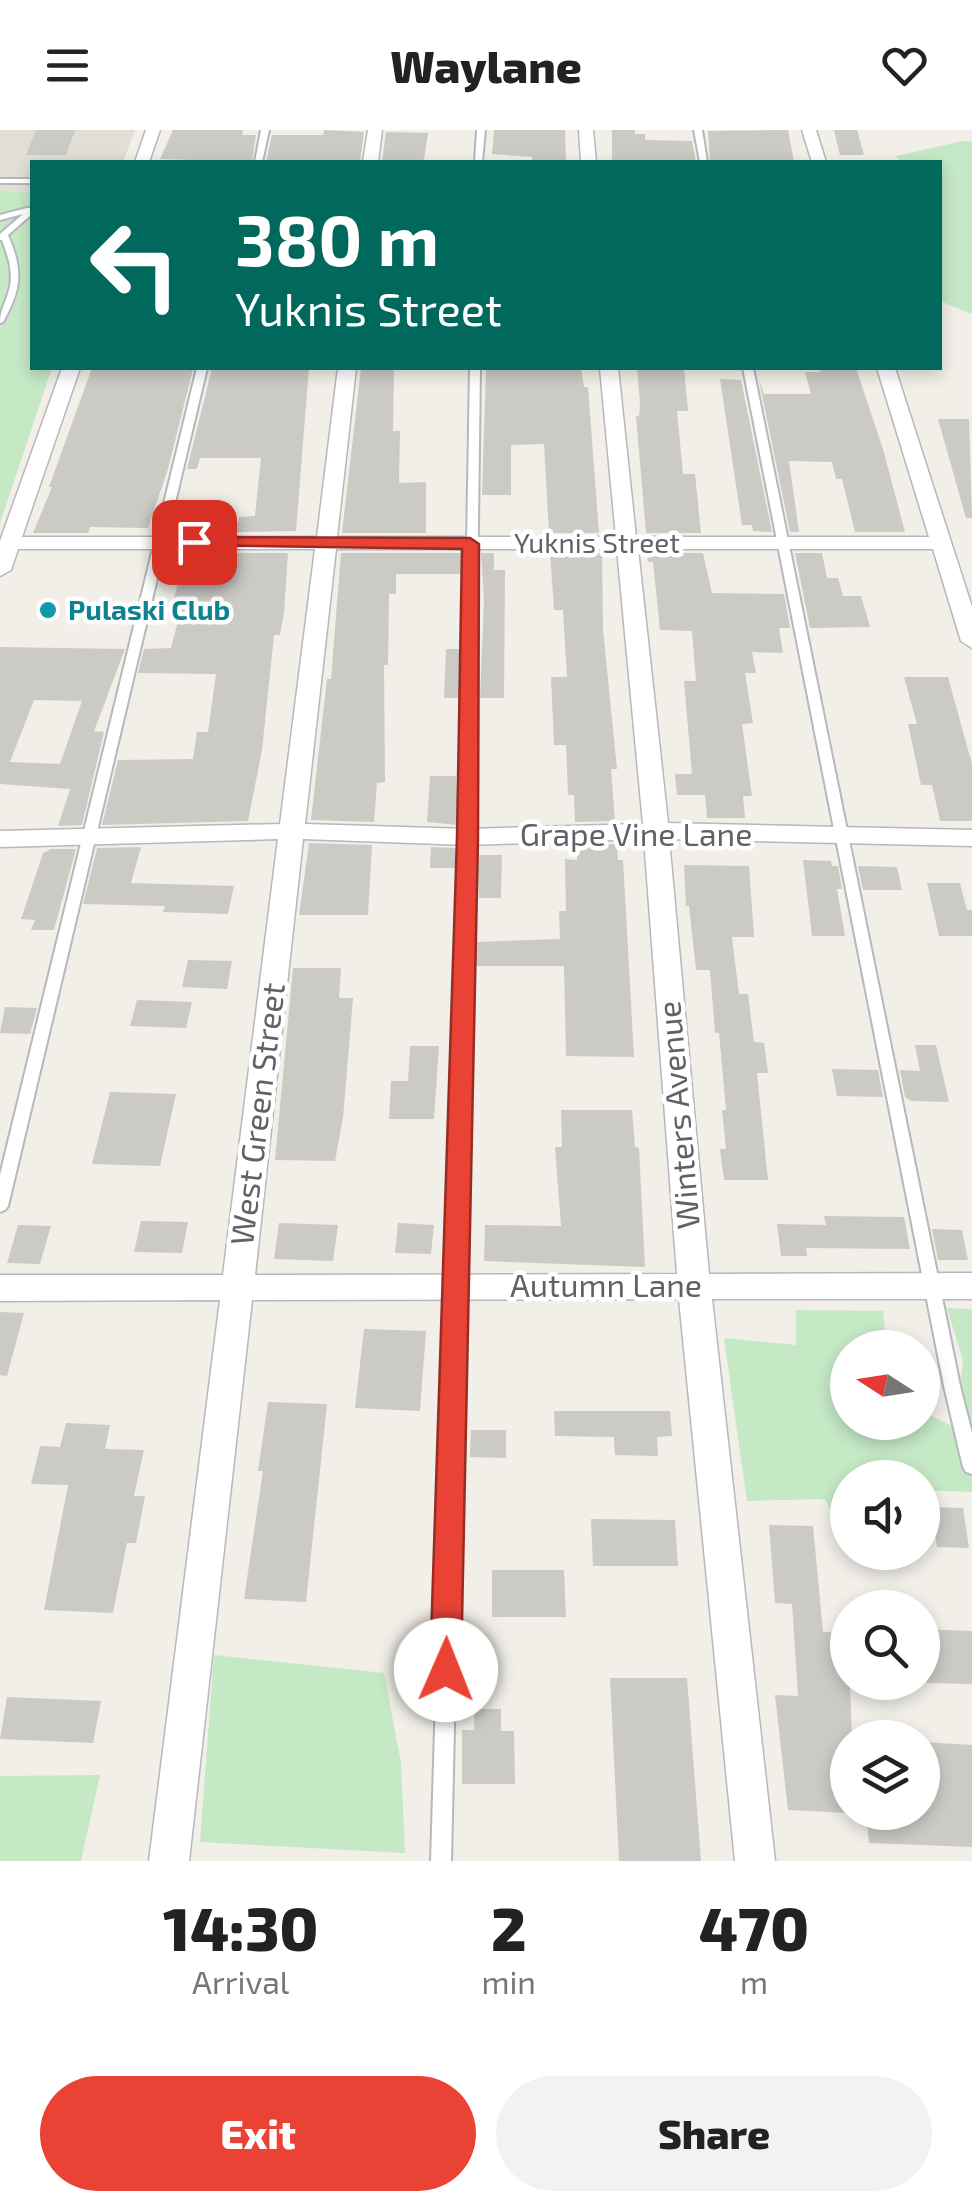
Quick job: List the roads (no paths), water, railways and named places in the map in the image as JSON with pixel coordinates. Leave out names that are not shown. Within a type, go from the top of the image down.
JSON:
[{"type":"street","points":[[143,160],[153,130]]},
{"type":"street","points":[[371,160],[375,130]]},
{"type":"street","points":[[586,130],[590,160]]},
{"type":"street","points":[[808,130],[818,160]]},
{"type":"street","points":[[0,570],[70,370]]},
{"type":"street","name":"West Green Street","points":[[169,1861],[346,370]]},
{"type":"street","name":"Winters Avenue","points":[[610,370],[656,832],[694,1285],[755,1861]]},
{"type":"street","points":[[887,370],[972,641]]},
{"type":"street","name":"Yuknis Street","points":[[10,543],[944,543]]},
{"type":"street","name":"Grape Vine Lane","points":[[0,838],[292,831],[468,837],[656,832],[972,838]]},
{"type":"street","name":"Autumn Lane","points":[[0,1288],[972,1286]]},
{"type":"lane","points":[[258,160],[265,130]]},
{"type":"lane","points":[[479,160],[480,130]]},
{"type":"lane","points":[[698,130],[704,160]]},
{"type":"lane","points":[[0,181],[30,181]]},
{"type":"lane","points":[[0,218],[30,210]]},
{"type":"lane","points":[[0,320],[18,270],[2,237],[30,211]]},
{"type":"lane","points":[[0,1206],[202,370]]},
{"type":"lane","points":[[441,1861],[468,837],[475,370]]},
{"type":"lane","points":[[748,370],[972,1467]]},
{"type":"place","name":"Pulaski Club","points":[[48,610]]}]
